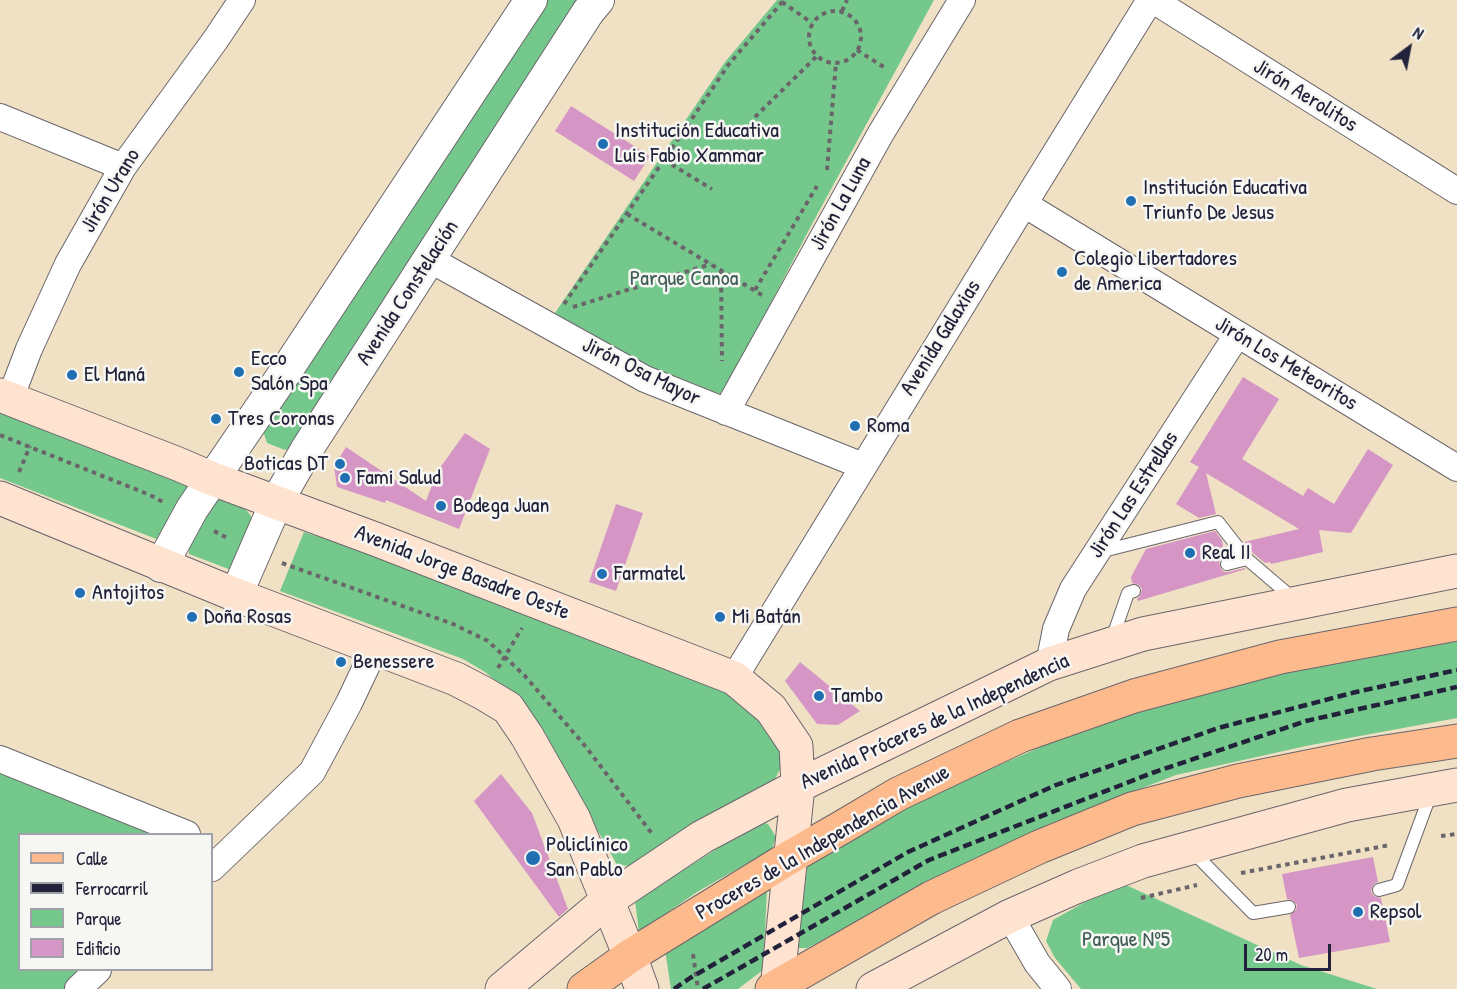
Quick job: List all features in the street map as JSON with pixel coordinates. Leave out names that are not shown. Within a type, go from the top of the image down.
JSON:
[{"type":"main road","name":"Avenida Jorge Basadre Oeste","points":[[5,397],[734,678],[771,710],[796,746],[798,786],[792,856],[775,988]]},
{"type":"main road","points":[[8,488],[161,566],[456,679],[508,708],[527,736],[574,819],[642,989]]},
{"type":"main road","name":"Avenida Próceres de la Independencia","points":[[502,989],[608,900],[702,837],[798,786],[1049,664],[1143,634],[1457,571]]},
{"type":"main road","name":"Proceres de la Independencia Avenue","points":[[585,989],[630,956],[792,856],[898,795],[1020,736],[1134,696],[1280,657],[1457,624]]},
{"type":"main road","points":[[775,988],[931,898],[1039,847],[1132,809],[1238,781],[1372,754],[1457,741]]},
{"type":"main road","points":[[873,989],[1010,916],[1143,861],[1347,805],[1445,787]]},
{"type":"street","name":"Jirón Urano","points":[[5,397],[68,264],[123,167],[242,0]]},
{"type":"street","points":[[161,566],[192,509],[531,0]]},
{"type":"street","name":"Avenida Constelación","points":[[236,596],[276,503],[307,449],[588,12],[598,0]]},
{"type":"street","name":"Jirón La Luna","points":[[726,412],[881,134],[962,0]]},
{"type":"street","name":"Jirón Aerolitos","points":[[1152,0],[1457,191]]},
{"type":"street","name":"Avenida Galaxias","points":[[734,678],[862,466],[1152,0]]},
{"type":"street","points":[[0,117],[123,167]]},
{"type":"street","name":"Jirón Los Meteoritos","points":[[1024,204],[1457,468]]},
{"type":"street","name":"Jirón Osa Mayor","points":[[429,259],[645,379],[862,466]]},
{"type":"street","name":"Jirón Las Estrellas","points":[[1049,664],[1056,629],[1073,589],[1237,335]]},
{"type":"street","points":[[218,855],[312,772],[375,648]]},
{"type":"street","points":[[0,759],[185,833]]},
{"type":"street","points":[[1010,916],[1037,963],[1058,989]]},
{"type":"street","points":[[78,989],[96,971]]},
{"type":"lane","points":[[1098,552],[1218,522],[1247,559],[1299,602]]},
{"type":"lane","points":[[1227,564],[1247,559]]},
{"type":"lane","points":[[1111,644],[1128,593],[1134,591]]},
{"type":"lane","points":[[1379,890],[1396,885],[1445,787]]},
{"type":"lane","points":[[1189,848],[1253,913],[1289,907]]},
{"type":"path","points":[[842,12],[847,0]]},
{"type":"path","points":[[558,312],[729,64],[783,1],[812,23]]},
{"type":"path","points":[[832,10],[842,12],[851,16],[858,24],[861,35],[860,45],[846,60],[836,63],[825,61],[817,56],[811,47],[808,38],[810,27],[823,13],[832,10]]},
{"type":"path","points":[[857,50],[888,69]]},
{"type":"path","points":[[755,117],[817,56]]},
{"type":"path","points":[[827,170],[836,63]]},
{"type":"path","points":[[664,160],[712,189]]},
{"type":"path","points":[[627,214],[783,308]]},
{"type":"path","points":[[569,309],[711,264]]},
{"type":"path","points":[[722,270],[722,366]]},
{"type":"path","points":[[8,488],[34,438]]},
{"type":"path","points":[[483,693],[538,602]]},
{"type":"path","points":[[1441,836],[1457,834]]},
{"type":"path","points":[[1240,873],[1392,844]]},
{"type":"path","points":[[1140,898],[1197,885]]},
{"type":"green space","points":[[546,0],[585,0],[299,446],[285,450],[267,443],[262,428]]},
{"type":"green space","name":"Parque Canoa","points":[[777,0],[934,0],[811,226],[723,395],[628,358],[555,313],[725,62]]},
{"type":"green space","points":[[0,407],[187,481],[187,498],[164,542],[0,478]]},
{"type":"green space","points":[[221,499],[241,504],[251,516],[251,530],[231,570],[189,554],[188,539],[204,506]]},
{"type":"green space","points":[[304,532],[494,595],[734,686],[783,747],[782,765],[775,779],[646,867],[617,865],[537,730],[509,692],[485,672],[463,659],[280,591]]},
{"type":"green space","points":[[1457,640],[1457,718],[1306,746],[1176,775],[1049,824],[807,948],[798,948],[807,868],[812,857],[951,786],[1059,739],[1137,710],[1285,673]]},
{"type":"green space","points":[[0,769],[164,833],[18,833],[18,971],[91,971],[72,989],[0,989]]},
{"type":"green space","points":[[759,822],[768,824],[776,837],[772,849],[697,892],[639,932],[635,901]]},
{"type":"green space","name":"Parque Nº5","points":[[1126,885],[1301,965],[1377,989],[1081,989],[1055,958],[1046,941],[1053,920],[1087,901]]},
{"type":"green space","points":[[767,890],[763,970],[738,989],[671,989],[665,950]]},
{"type":"building","name":"Institución Educativa Luis Fabio Xammar","points":[[571,106],[650,156],[634,181],[555,131]]},
{"type":"building","points":[[1243,377],[1279,399],[1242,459],[1303,496],[1308,488],[1334,504],[1368,449],[1393,465],[1351,533],[1319,530],[1323,552],[1271,564],[1270,562],[1265,563],[1244,542],[1299,529],[1206,473],[1216,514],[1199,518],[1176,504],[1199,467],[1190,462]]},
{"type":"building","points":[[465,433],[490,449],[459,529],[386,500],[385,503],[337,487],[334,466],[346,447],[426,501],[437,472]]},
{"type":"building","points":[[616,504],[643,513],[616,591],[589,582]]},
{"type":"building","points":[[1215,531],[1222,540],[1223,547],[1226,546],[1233,554],[1221,559],[1219,562],[1221,569],[1228,572],[1246,569],[1138,601],[1142,589],[1139,585],[1132,583],[1131,577],[1146,549]]},
{"type":"building","name":"Tambo","points":[[800,662],[860,711],[838,725],[817,724],[785,681]]},
{"type":"building","name":"Policlínico San Pablo","points":[[501,774],[532,813],[568,909],[559,917],[474,801]]},
{"type":"building","points":[[1373,857],[1378,882],[1373,885],[1371,892],[1374,896],[1381,898],[1390,942],[1299,958],[1290,915],[1296,910],[1297,905],[1287,899],[1282,874]]},
{"type":"railway","points":[[674,989],[908,852],[1056,785],[1218,728],[1356,692],[1457,670]]},
{"type":"railway","points":[[703,989],[929,860],[1152,773],[1306,721],[1457,687]]},
{"type":"place","name":"Institución Educativa Luis Fabio Xammar","points":[[603,144]]},
{"type":"place","name":"Institución Educativa Triunfo De Jesus","points":[[1131,201]]},
{"type":"place","name":"Colegio Libertadores de America","points":[[1062,272]]},
{"type":"place","name":"Ecco Salón Spa","points":[[239,372]]},
{"type":"place","name":"El Maná","points":[[72,375]]},
{"type":"place","name":"Tres Coronas","points":[[216,419]]},
{"type":"place","name":"Roma","points":[[855,426]]},
{"type":"place","name":"Boticas DT","points":[[340,464]]},
{"type":"place","name":"Fami Salud","points":[[345,478]]},
{"type":"place","name":"Bodega Juan","points":[[441,506]]},
{"type":"place","name":"Real II","points":[[1190,553]]},
{"type":"place","name":"Farmatel","points":[[602,574]]},
{"type":"place","name":"Antojitos","points":[[80,593]]},
{"type":"place","name":"Doña Rosas","points":[[192,617]]},
{"type":"place","name":"Mi Batán","points":[[720,617]]},
{"type":"place","name":"Benessere","points":[[341,662]]},
{"type":"place","name":"Tambo","points":[[819,696]]},
{"type":"place","name":"Policlínico San Pablo","points":[[533,858]]},
{"type":"place","name":"Repsol","points":[[1358,912]]}]
